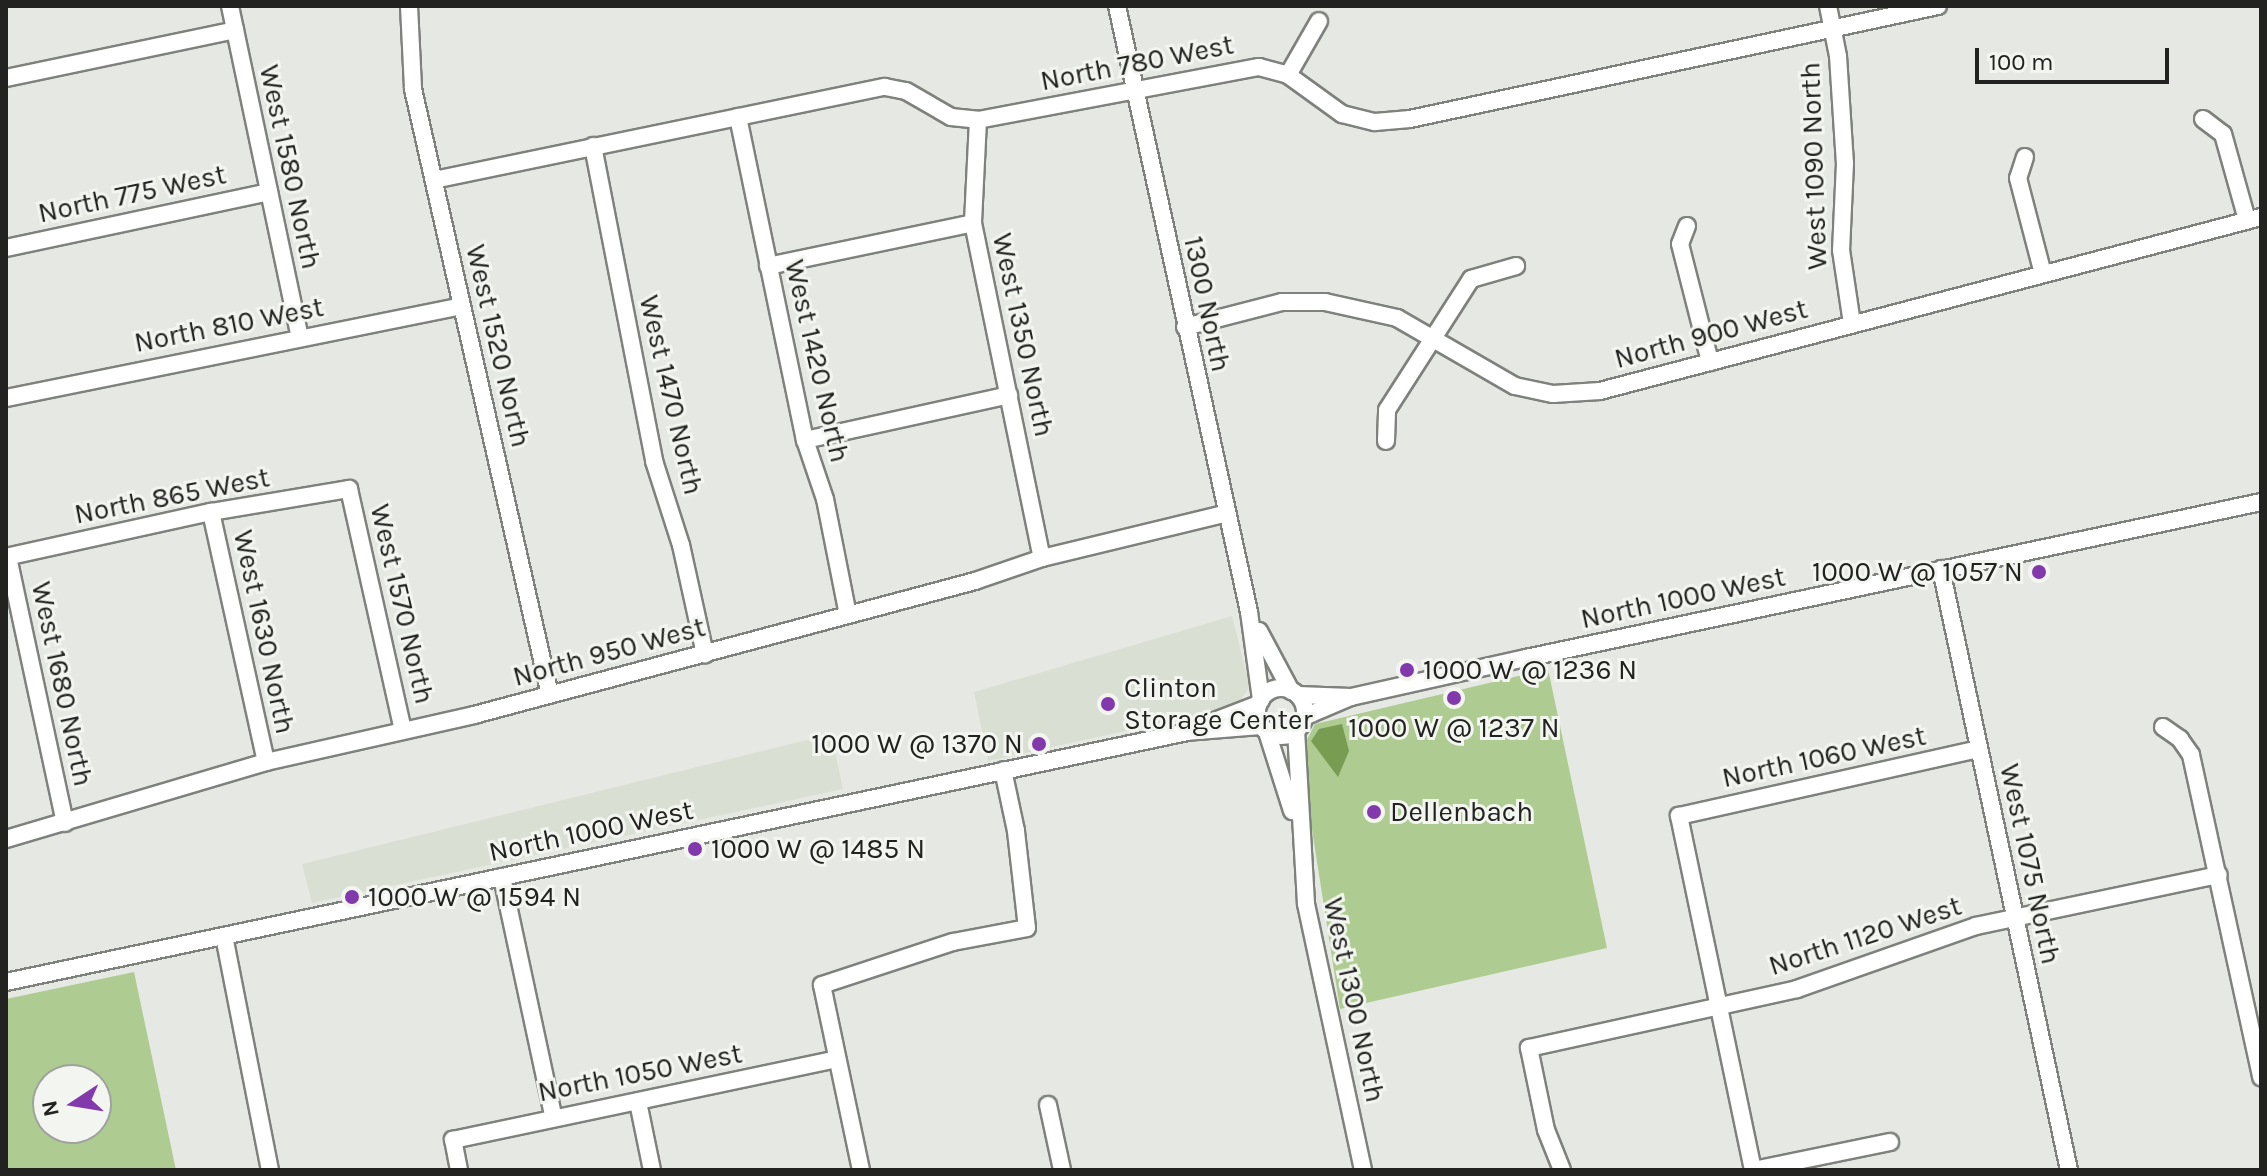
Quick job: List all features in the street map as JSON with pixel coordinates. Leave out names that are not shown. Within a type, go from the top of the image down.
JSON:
[{"type":"street","name":"West 1580 North","points":[[230,6],[300,338]]},
{"type":"street","name":"West 1520 North","points":[[409,6],[413,89],[550,695]]},
{"type":"street","name":"1300 North","points":[[1117,6],[1224,514],[1249,612],[1260,702]]},
{"type":"street","name":"West 1090 North","points":[[1828,6],[1845,163],[1843,283],[1852,324]]},
{"type":"street","name":"North 780 West","points":[[434,180],[885,87],[906,91],[951,117],[978,120],[1259,67],[1288,75],[1342,114],[1375,122],[1410,119],[1938,6]]},
{"type":"street","points":[[1288,75],[1319,21]]},
{"type":"street","points":[[6,78],[235,30]]},
{"type":"street","name":"West 1420 North","points":[[738,117],[805,440],[825,499],[848,615]]},
{"type":"street","points":[[2203,119],[2223,134],[2254,218]]},
{"type":"street","name":"West 1350 North","points":[[978,120],[973,223],[1042,558]]},
{"type":"street","name":"West 1470 North","points":[[593,146],[654,461],[681,545],[705,654]]},
{"type":"street","points":[[2025,157],[2018,178],[2043,274]]},
{"type":"street","name":"North 775 West","points":[[6,248],[269,192]]},
{"type":"street","name":"North 900 West","points":[[1185,327],[1282,302],[1325,302],[1397,318],[1474,367],[1515,386],[1553,394],[1600,391],[2254,218]]},
{"type":"street","points":[[768,266],[973,223]]},
{"type":"street","points":[[1687,226],[1680,244],[1710,362]]},
{"type":"street","points":[[1386,441],[1387,410],[1471,279],[1516,266]]},
{"type":"street","name":"North 810 West","points":[[6,398],[462,306]]},
{"type":"street","points":[[805,440],[1009,395]]},
{"type":"street","name":"North 865 West","points":[[7,557],[211,512],[349,489]]},
{"type":"street","name":"West 1570 North","points":[[349,489],[403,730]]},
{"type":"street","name":"North 1000 West","points":[[1300,724],[1351,697],[2261,502]]},
{"type":"street","name":"West 1630 North","points":[[211,512],[266,762]]},
{"type":"street","name":"North 950 West","points":[[6,839],[266,762],[550,695],[848,615],[1042,558],[1224,514]]},
{"type":"street","name":"West 1680 North","points":[[7,557],[65,823]]},
{"type":"street","name":"West 1075 North","points":[[1941,569],[2069,1170]]},
{"type":"street","name":"1300 North","points":[[1249,612],[1294,693]]},
{"type":"street","points":[[1276,689],[1294,693],[1300,724],[1282,736],[1264,729],[1260,702],[1276,689]]},
{"type":"street","name":"North 1000 West","points":[[1294,693],[1351,697]]},
{"type":"street","name":"North 1000 West","points":[[1187,732],[1260,702]]},
{"type":"street","name":"West 1300 North","points":[[1300,724],[1300,839],[1306,904],[1363,1170]]},
{"type":"street","points":[[2163,727],[2180,739],[2191,755],[2261,1077]]},
{"type":"street","name":"North 1000 West","points":[[6,982],[1187,732],[1264,729]]},
{"type":"street","name":"West 1300 North","points":[[1264,729],[1300,839]]},
{"type":"street","name":"North 1060 West","points":[[1719,1006],[1679,816],[1979,749]]},
{"type":"street","points":[[861,1170],[822,985],[953,942],[1027,928],[1016,831],[1003,770]]},
{"type":"street","name":"North 1120 West","points":[[1562,1170],[1546,1130],[1529,1048],[1847,975],[1918,946],[2015,918],[2219,875]]},
{"type":"street","points":[[502,877],[553,1115]]},
{"type":"street","points":[[224,936],[270,1170]]},
{"type":"street","points":[[1719,1006],[1753,1170],[1890,1142]]},
{"type":"street","name":"North 1050 West","points":[[459,1170],[453,1140],[553,1115],[638,1102],[837,1059]]},
{"type":"street","points":[[638,1102],[652,1170]]},
{"type":"street","points":[[1048,1105],[1062,1170]]},
{"type":"shaded area","points":[[1232,616],[1250,687],[1235,707],[988,761],[974,692]]},
{"type":"shaded area","points":[[1548,669],[1607,948],[1340,1009],[1300,753],[1315,724]]},
{"type":"shaded area","points":[[1342,724],[1349,751],[1338,777],[1311,741],[1319,729]]},
{"type":"shaded area","points":[[831,734],[843,789],[312,903],[302,864]]},
{"type":"shaded area","points":[[134,972],[176,1170],[6,1170],[6,999]]},
{"type":"place","name":"1000 W @ 1057 N","points":[[2039,572]]},
{"type":"place","name":"1000 W @ 1236 N","points":[[1407,670]]},
{"type":"place","name":"1000 W @ 1237 N","points":[[1454,698]]},
{"type":"place","name":"Clinton Storage Center","points":[[1108,704]]},
{"type":"place","name":"1000 W @ 1370 N","points":[[1039,744]]},
{"type":"place","name":"Dellenbach","points":[[1374,812]]},
{"type":"place","name":"1000 W @ 1485 N","points":[[695,849]]},
{"type":"place","name":"1000 W @ 1594 N","points":[[352,897]]}]
